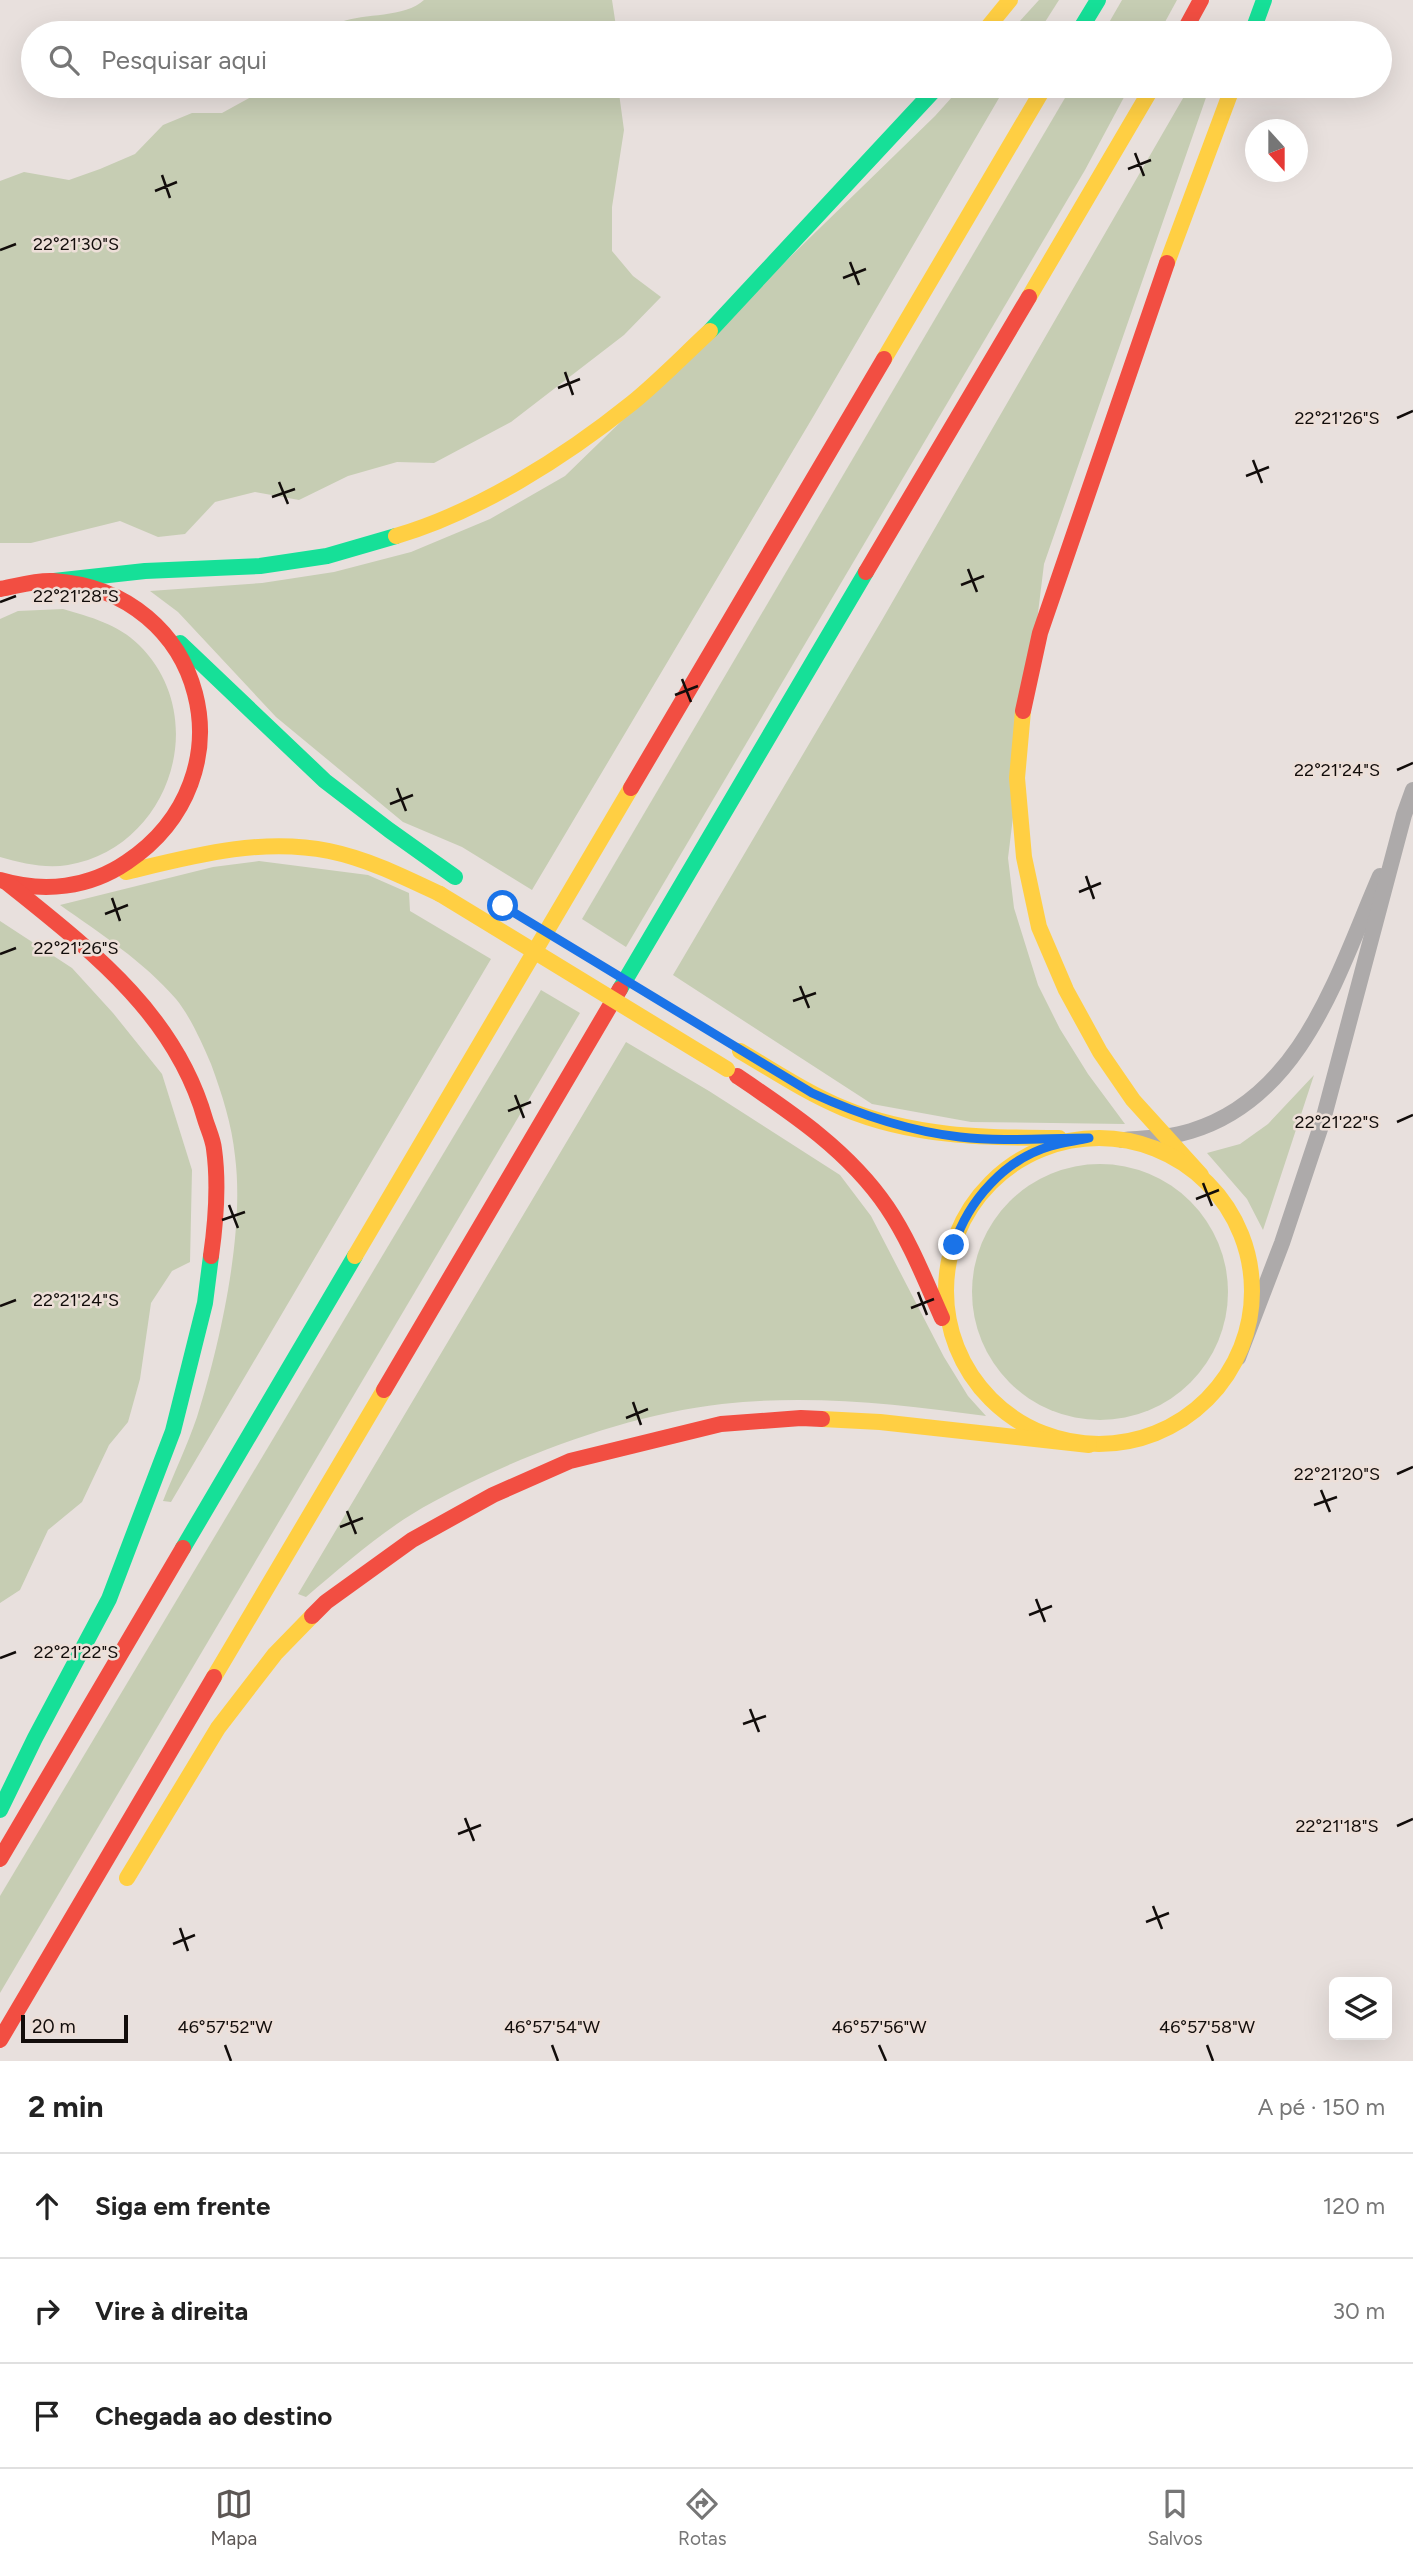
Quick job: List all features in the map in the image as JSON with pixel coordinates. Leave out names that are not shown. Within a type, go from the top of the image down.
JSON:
[{"type":"main road","points":[[993,21],[1010,0]]},
{"type":"main road","points":[[1085,21],[1098,0]]},
{"type":"main road","points":[[1190,21],[1201,0]]},
{"type":"main road","points":[[1256,21],[1264,0]]},
{"type":"main road","points":[[0,589],[46,581],[145,571],[260,566],[327,556],[403,534],[488,499],[561,456],[632,403],[715,327],[927,98]]},
{"type":"main road","points":[[0,1859],[1038,98]]},
{"type":"main road","points":[[0,2040],[1146,98]]},
{"type":"main road","points":[[117,1894],[218,1728],[275,1654],[327,1602],[412,1540],[493,1495],[570,1461],[721,1424],[801,1418],[880,1422],[1089,1445],[1121,1443],[1152,1436],[1180,1422],[1214,1394],[1238,1358],[1251,1317],[1252,1274],[1242,1233],[1224,1202],[1133,1100],[1100,1052],[1066,990],[1039,927],[1024,858],[1017,778],[1024,705],[1040,633],[1148,316],[1229,98]]},
{"type":"main road","points":[[0,579],[46,581],[104,592],[149,619],[200,658],[284,744],[322,778],[371,818],[461,881]]},
{"type":"main road","points":[[100,878],[136,860],[165,833],[187,800],[199,762],[201,722],[193,684],[175,649],[149,619]]},
{"type":"main road","points":[[3,881],[37,888],[58,887],[202,854],[258,847],[310,848],[350,856],[396,873],[440,894],[726,1069],[806,1124],[855,1167],[885,1205],[905,1238],[954,1345],[974,1381],[1001,1410],[1038,1432],[1089,1445]]},
{"type":"main road","points":[[0,1810],[109,1599],[173,1431],[205,1303],[217,1214],[214,1148],[198,1093],[173,1042],[141,1001],[89,949],[3,881]]},
{"type":"main road","points":[[526,921],[562,943]]},
{"type":"main road","points":[[609,971],[633,986]]},
{"type":"main road","points":[[734,1047],[812,1093],[858,1114],[923,1131],[963,1137],[1122,1140],[1138,1143],[1171,1156],[1201,1175]]},
{"type":"main road","points":[[954,1345],[946,1305],[948,1264],[960,1226],[982,1192],[1013,1165],[1049,1146],[1089,1138]]},
{"type":"lane","points":[[1238,1358],[1282,1243],[1323,1120],[1413,790]]},
{"type":"lane","points":[[1122,1140],[1166,1137],[1193,1130],[1221,1118],[1254,1097],[1285,1068],[1314,1025],[1401,829]]},
{"type":"green space","points":[[424,0],[612,0],[615,21],[344,21],[416,6]]},
{"type":"green space","points":[[1039,0],[1059,0],[1046,21],[1020,21]]},
{"type":"green space","points":[[1122,0],[1177,0],[1166,21],[1110,21]]},
{"type":"green space","points":[[249,98],[620,98],[624,130],[612,207],[612,251],[633,276],[661,297],[624,335],[511,422],[434,463],[397,462],[348,476],[299,500],[255,492],[215,502],[185,534],[158,537],[120,521],[31,543],[0,543],[0,181],[24,172],[69,180],[135,154],[163,125],[192,113],[222,113]]},
{"type":"green space","points":[[951,98],[999,98],[532,890],[462,847],[403,822],[276,717],[178,612],[150,591],[262,583],[334,572],[411,552],[490,519],[565,476]]},
{"type":"green space","points":[[1065,98],[1124,98],[1085,170],[626,947],[582,919]]},
{"type":"green space","points":[[1183,98],[1206,98],[1044,564],[1008,858],[1014,908],[1038,985],[1060,1029],[1088,1074],[1125,1124],[971,1122],[872,1104],[673,975],[882,620]]},
{"type":"green space","points":[[63,609],[113,626],[139,645],[161,675],[173,708],[176,742],[169,776],[154,807],[132,834],[103,854],[68,865],[42,866],[0,857],[0,619],[18,611]]},
{"type":"green space","points":[[259,861],[368,875],[409,893],[410,911],[491,959],[171,1502],[163,1501],[197,1417],[222,1323],[237,1219],[234,1144],[211,1064],[176,999],[136,960],[60,905],[213,867]]},
{"type":"green space","points":[[0,921],[72,968],[113,1013],[162,1074],[192,1170],[190,1262],[172,1271],[151,1303],[140,1379],[128,1422],[109,1445],[82,1502],[48,1530],[20,1590],[0,1603]]},
{"type":"green space","points":[[541,990],[580,1013],[0,1993],[0,1896]]},
{"type":"green space","points":[[626,1042],[709,1091],[840,1175],[871,1216],[944,1357],[968,1396],[986,1416],[887,1404],[788,1400],[722,1404],[648,1417],[573,1440],[466,1485],[399,1523],[306,1597],[298,1594]]},
{"type":"green space","points":[[1314,1075],[1263,1230],[1247,1199],[1207,1153],[1240,1144],[1268,1124]]},
{"type":"green space","points":[[1087,1164],[1113,1164],[1149,1173],[1171,1185],[1191,1201],[1207,1221],[1219,1243],[1226,1267],[1226,1317],[1219,1341],[1207,1363],[1191,1383],[1171,1399],[1149,1411],[1113,1420],[1087,1420],[1051,1411],[1029,1399],[1009,1383],[993,1363],[981,1341],[972,1305],[972,1279],[981,1243],[993,1221],[1009,1201],[1029,1185],[1051,1173]]},
{"type":"traffic: fast","points":[[1085,21],[1098,0]]},
{"type":"traffic: fast","points":[[1256,21],[1264,0]]},
{"type":"traffic: fast","points":[[710,331],[927,98]]},
{"type":"traffic: fast","points":[[54,581],[145,571],[260,566],[327,556],[396,536]]},
{"type":"traffic: fast","points":[[620,989],[866,572]]},
{"type":"traffic: fast","points":[[180,643],[325,781],[455,877]]},
{"type":"traffic: fast","points":[[0,1810],[109,1599],[173,1431],[205,1303],[211,1256]]},
{"type":"traffic: fast","points":[[183,1548],[355,1256]]},
{"type":"traffic: slow","points":[[993,21],[1010,0]]},
{"type":"traffic: slow","points":[[884,359],[1038,98]]},
{"type":"traffic: slow","points":[[1029,297],[1146,98]]},
{"type":"traffic: slow","points":[[1167,263],[1229,98]]},
{"type":"traffic: slow","points":[[396,536],[458,513],[550,462],[632,403],[710,331]]},
{"type":"traffic: slow","points":[[1023,711],[1017,778],[1024,857],[1039,927],[1066,990],[1100,1052],[1133,1100],[1201,1175]]},
{"type":"traffic: slow","points":[[355,1256],[631,788]]},
{"type":"traffic: slow","points":[[126,872],[227,850],[303,847],[358,859],[440,894]]},
{"type":"traffic: slow","points":[[440,894],[727,1069]]},
{"type":"traffic: slow","points":[[740,1051],[830,1102],[869,1118],[949,1134],[1059,1138]]},
{"type":"traffic: slow","points":[[1099,1138],[1129,1141],[1158,1150],[1184,1164],[1207,1183],[1226,1206],[1240,1232],[1249,1261],[1252,1291],[1249,1321],[1240,1350],[1226,1376],[1207,1399],[1184,1418],[1158,1432],[1129,1441],[1099,1444],[1069,1441],[1040,1432],[1014,1418],[991,1399],[972,1376],[958,1350],[949,1321],[946,1291],[949,1261],[958,1232],[972,1206],[991,1183],[1014,1164],[1040,1150],[1069,1141],[1099,1138]]},
{"type":"traffic: slow","points":[[214,1677],[384,1390]]},
{"type":"traffic: slow","points":[[822,1419],[880,1422],[1089,1445]]},
{"type":"traffic: slow","points":[[127,1878],[218,1728],[275,1654],[312,1616]]},
{"type":"traffic: jam","points":[[1190,21],[1201,0]]},
{"type":"traffic: jam","points":[[1023,711],[1040,633],[1167,263]]},
{"type":"traffic: jam","points":[[866,572],[1029,297]]},
{"type":"traffic: jam","points":[[631,788],[884,359]]},
{"type":"traffic: jam","points":[[0,589],[53,581],[105,592],[147,617],[177,652],[195,693],[200,738],[191,784],[167,826],[127,862],[97,878],[66,886],[33,886],[0,880]]},
{"type":"traffic: jam","points":[[6,882],[97,958],[150,1015],[173,1047],[191,1081],[213,1145],[217,1189],[211,1256]]},
{"type":"traffic: jam","points":[[384,1390],[620,989]]},
{"type":"traffic: jam","points":[[737,1076],[818,1134],[872,1187],[903,1233],[942,1318]]},
{"type":"traffic: jam","points":[[312,1616],[326,1602],[412,1540],[493,1495],[570,1461],[721,1424],[822,1419]]},
{"type":"traffic: jam","points":[[0,1859],[183,1548]]},
{"type":"traffic: jam","points":[[0,2040],[214,1677]]},
{"type":"route","points":[[503,906],[740,1051],[812,1093],[858,1114],[923,1131],[963,1137],[1089,1138],[1049,1146],[1013,1165],[982,1192],[960,1226],[954,1245]]}]
